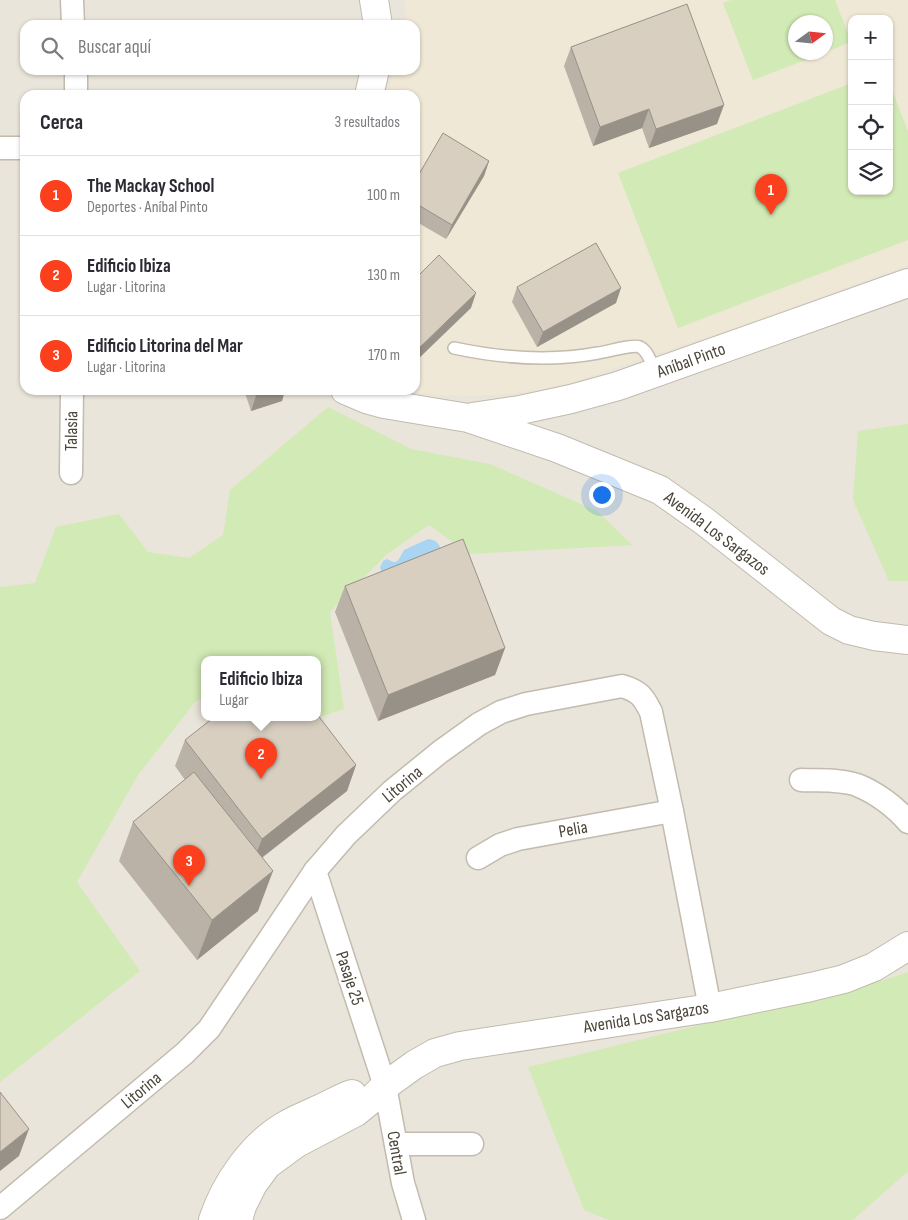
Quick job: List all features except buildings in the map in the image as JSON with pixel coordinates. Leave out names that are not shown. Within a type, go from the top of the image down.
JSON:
[{"type":"street","points":[[72,0],[73,20]]},
{"type":"street","points":[[374,0],[377,20]]},
{"type":"street","points":[[76,75],[76,90]]},
{"type":"street","points":[[370,90],[374,75]]},
{"type":"street","points":[[0,148],[20,148]]},
{"type":"street","name":"Aníbal Pinto","points":[[468,418],[520,410],[618,386],[908,283]]},
{"type":"street","name":"Talasia","points":[[71,473],[72,395]]},
{"type":"street","name":"Avenida Los Sargazos","points":[[357,395],[384,404],[468,418],[557,448],[660,490],[682,504],[831,621],[849,630],[874,636],[908,640]]},
{"type":"street","name":"Litorina","points":[[0,1208],[185,1053],[209,1029],[315,871],[346,835],[392,791],[440,752],[501,712],[526,704],[622,686],[639,693],[645,700],[651,712],[672,811],[710,1008]]},
{"type":"street","points":[[801,780],[830,780],[856,785],[883,798],[908,822]]},
{"type":"street","name":"Pelia","points":[[478,858],[500,845],[518,839],[672,811]]},
{"type":"street","name":"Pasaje 25","points":[[315,871],[385,1086]]},
{"type":"street","name":"Avenida Los Sargazos","points":[[238,1220],[242,1206],[253,1184],[267,1164],[297,1144],[356,1112],[372,1100],[385,1086],[414,1065],[435,1053],[460,1046],[710,1008],[844,979],[874,967],[908,946]]},
{"type":"street","name":"Avenida Los Sargazos","points":[[212,1220],[226,1190],[238,1171],[268,1139],[285,1126],[348,1096],[367,1089],[385,1086]]},
{"type":"street","name":"Central","points":[[385,1086],[403,1183],[414,1220]]},
{"type":"street","points":[[396,1144],[472,1144]]},
{"type":"lane","points":[[454,348],[500,356],[532,358],[589,355],[636,346],[643,348],[646,352],[655,372]]},
{"type":"shaded area","points":[[0,0],[908,0],[908,1220],[0,1220]]},
{"type":"shaded area","points":[[405,0],[908,0],[908,265],[754,321],[576,381],[543,389],[508,394],[474,396],[420,392],[420,90],[387,90],[393,75],[420,75],[420,20],[407,20]]},
{"type":"green space","points":[[731,0],[835,0],[848,34],[848,43],[833,49],[833,15],[788,15],[788,60],[806,60],[753,80],[723,3]]},
{"type":"green space","points":[[848,85],[848,195],[893,195],[893,92],[908,131],[908,240],[678,328],[618,173]]},
{"type":"green space","points":[[328,407],[411,449],[490,464],[597,511],[632,545],[469,554],[429,525],[387,554],[330,612],[344,709],[321,717],[321,656],[201,656],[201,698],[195,702],[138,775],[77,882],[140,971],[0,1082],[0,587],[35,583],[56,527],[119,514],[148,552],[189,558],[223,535],[230,490]]},
{"type":"green space","points":[[908,424],[908,581],[889,581],[853,500],[858,431]]},
{"type":"green space","points":[[908,972],[908,1172],[853,1220],[609,1220],[584,1210],[528,1067],[884,980]]},
{"type":"water","points":[[428,539],[437,542],[441,550],[382,572],[380,568],[383,561],[387,559],[396,562],[404,550]]},
{"type":"place","name":"The Mackay School","points":[[771,215]]},
{"type":"place","name":"Edificio Ibiza","points":[[261,779]]},
{"type":"place","name":"Edificio Litorina del Mar","points":[[189,886]]}]
